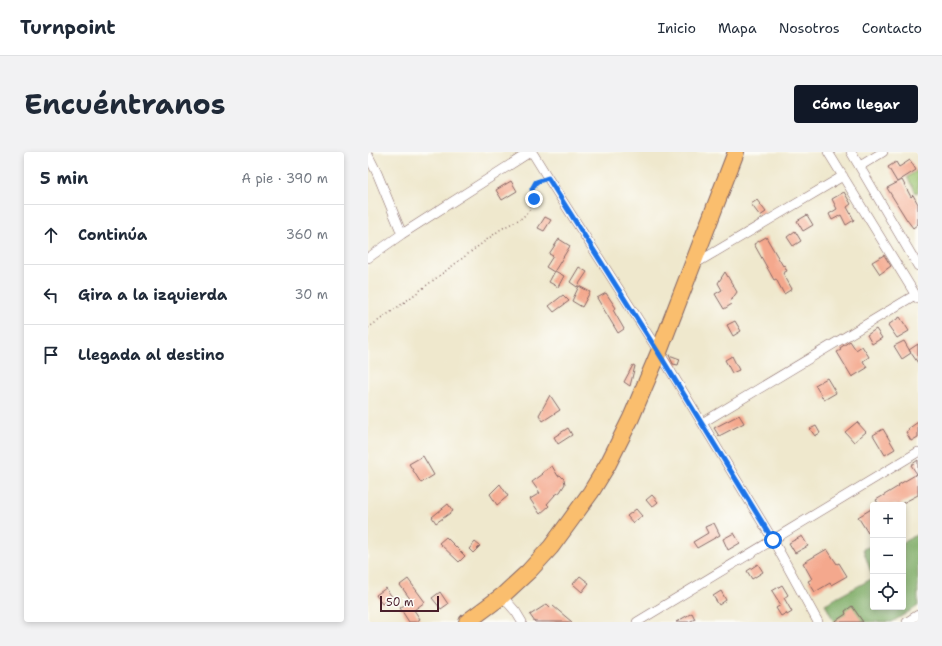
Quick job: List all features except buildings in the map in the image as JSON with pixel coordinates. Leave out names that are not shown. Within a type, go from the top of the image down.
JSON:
[{"type":"highway","points":[[467,622],[502,596],[529,571],[551,547],[592,492],[631,418],[736,152]]},
{"type":"street","points":[[368,258],[402,234],[531,152],[702,423],[773,540],[818,622]]},
{"type":"street","points":[[702,423],[916,298],[828,152]]},
{"type":"street","points":[[851,152],[918,266]]},
{"type":"street","points":[[860,166],[883,152]]},
{"type":"street","points":[[368,155],[402,234]]},
{"type":"street","points":[[692,266],[843,176]]},
{"type":"street","points":[[637,622],[918,452]]},
{"type":"street","points":[[502,596],[516,612],[522,622]]},
{"type":"street","points":[[907,622],[918,615]]},
{"type":"path","points":[[368,328],[501,229],[522,218],[529,211],[534,199],[532,189],[536,182],[548,178]]},
{"type":"green space","points":[[918,170],[918,192],[916,193],[907,177]]},
{"type":"green space","points":[[918,534],[918,606],[892,622],[834,622],[825,604],[870,580],[870,610],[906,610],[906,540]]},
{"type":"green space","points":[[870,546],[870,569],[863,549]]},
{"type":"route","points":[[534,199],[532,189],[536,182],[548,178],[658,352],[773,540]]}]
